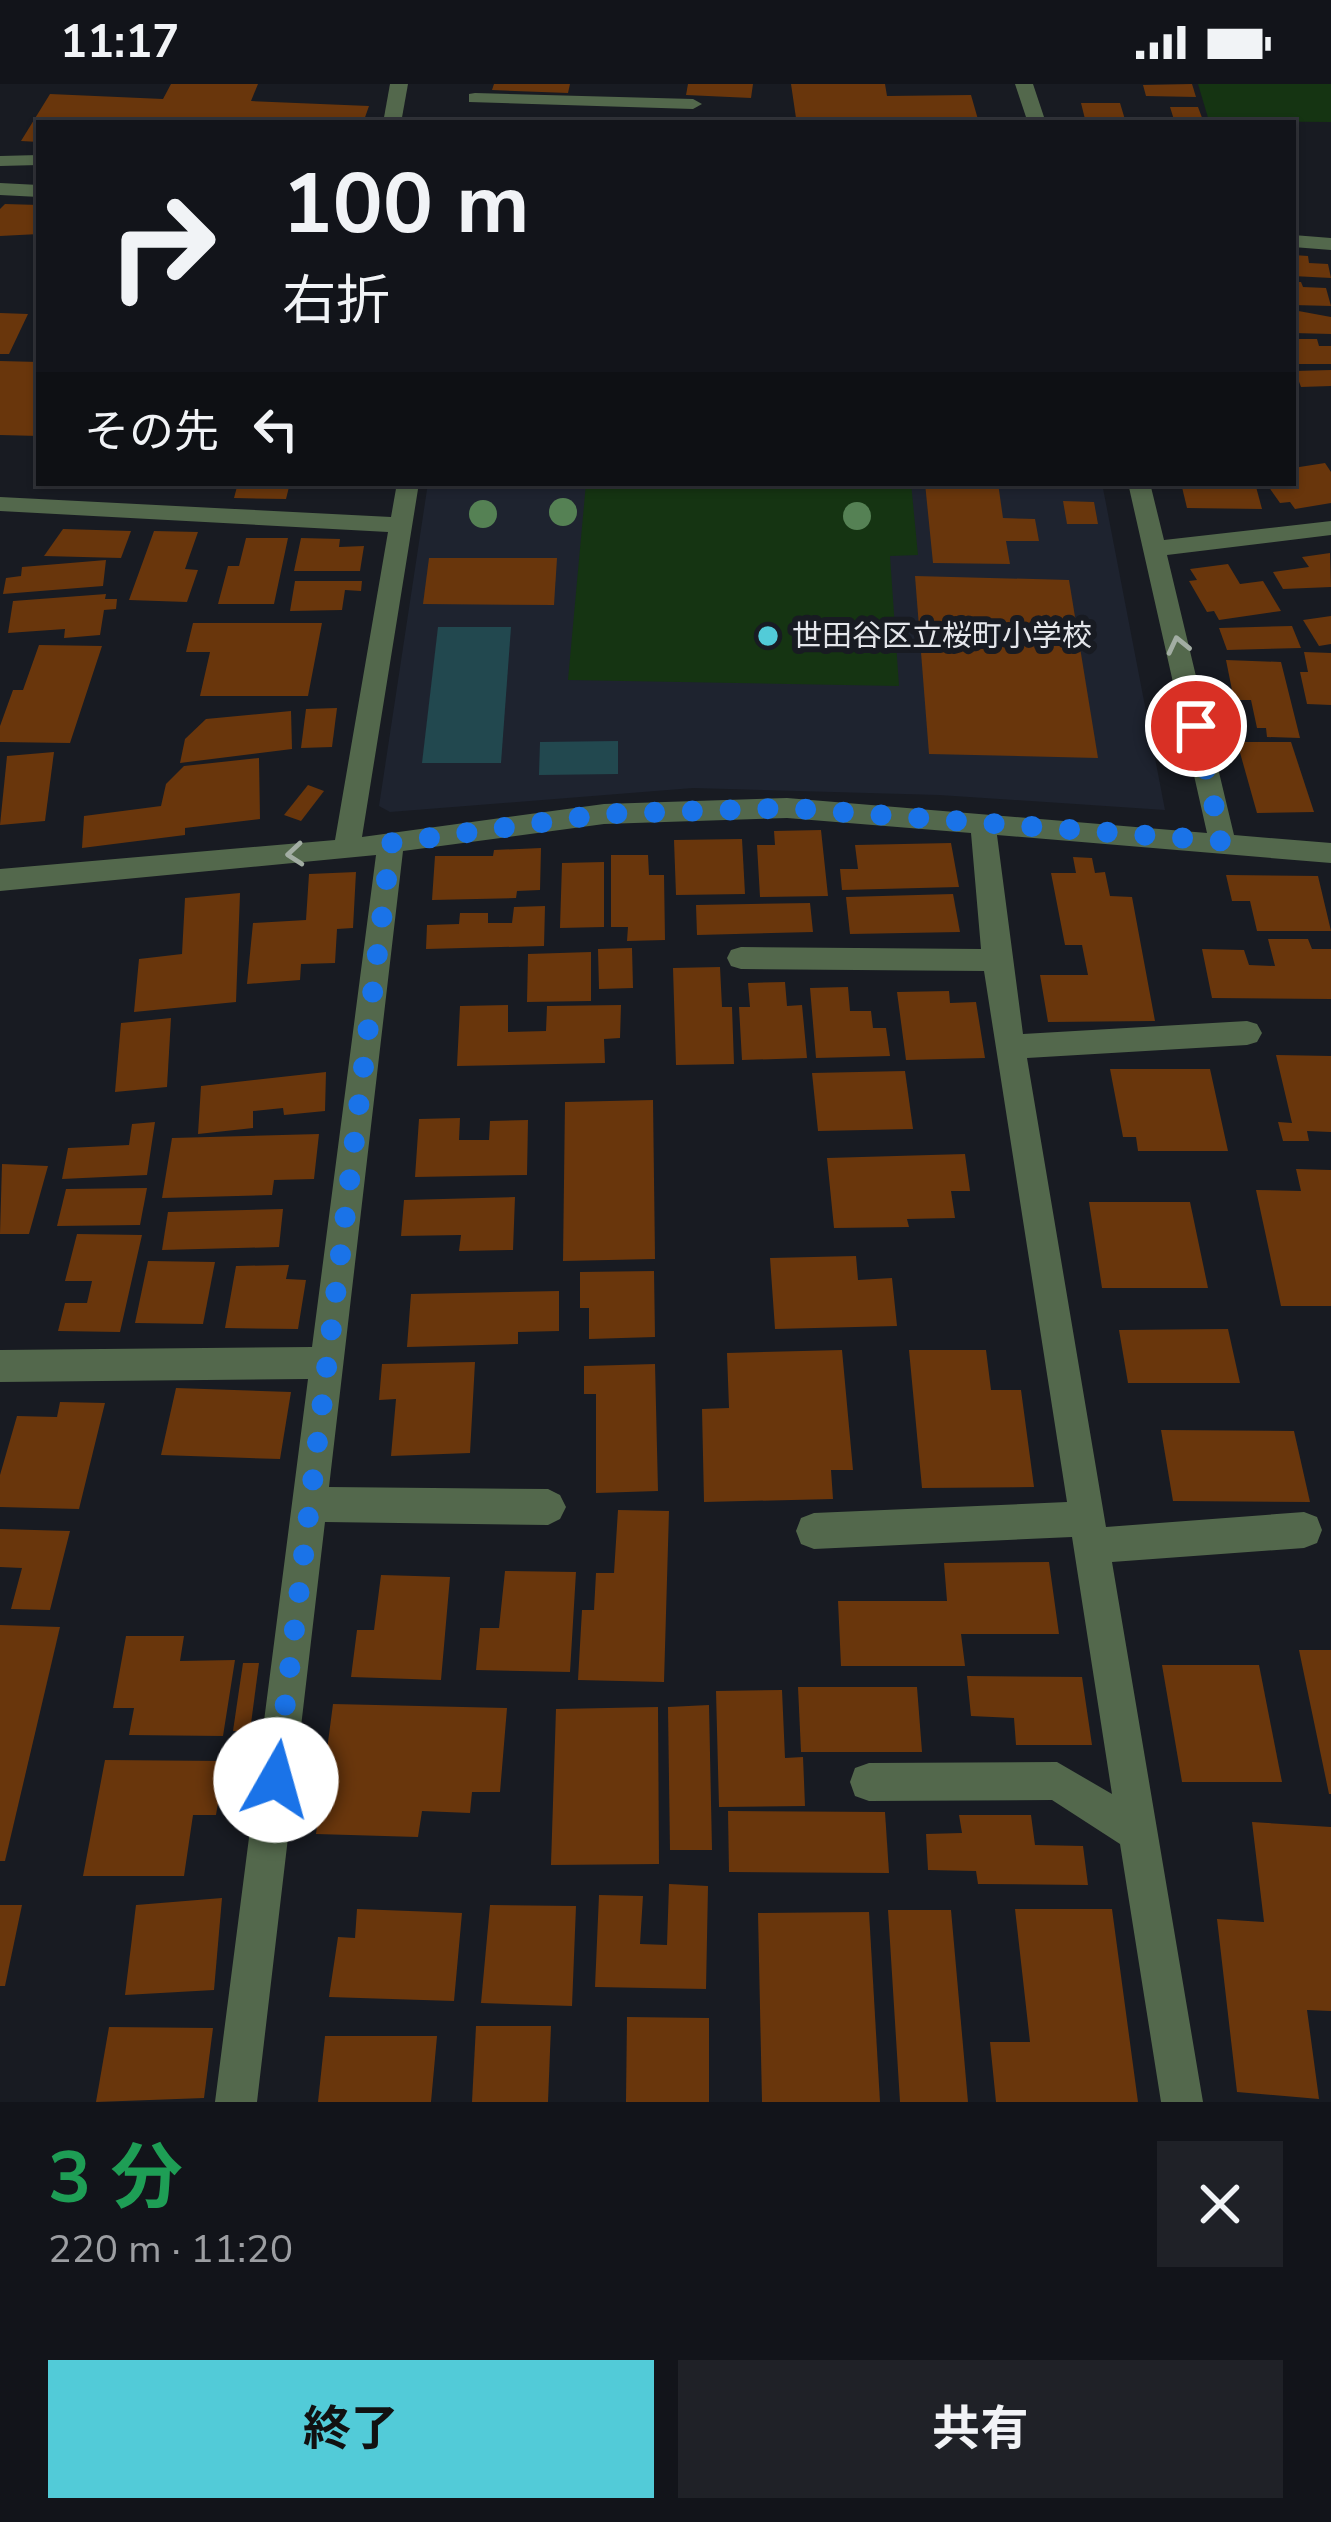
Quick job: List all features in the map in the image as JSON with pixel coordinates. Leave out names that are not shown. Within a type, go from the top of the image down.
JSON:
[{"type":"street","points":[[393,120],[399,84]]},
{"type":"street","points":[[1024,84],[1036,120]]},
{"type":"street","points":[[476,91],[693,104]]},
{"type":"street","points":[[0,161],[36,160]]},
{"type":"street","points":[[0,189],[36,190]]},
{"type":"street","points":[[1296,241],[1331,244]]},
{"type":"street","points":[[133,511],[140,486]]},
{"type":"street","points":[[347,849],[408,486]]},
{"type":"street","points":[[1140,486],[1222,841]]},
{"type":"street","points":[[0,504],[402,525]]},
{"type":"street","points":[[1156,549],[1331,528]]},
{"type":"street","points":[[0,880],[347,849],[604,814],[788,808],[1222,841],[1331,854]]},
{"type":"street","points":[[983,824],[996,960],[1182,2102]]},
{"type":"street","points":[[236,2102],[391,843]]},
{"type":"street","points":[[741,958],[996,960]]},
{"type":"street","points":[[1010,1047],[1247,1033]]},
{"type":"street","points":[[0,1366],[328,1363]]},
{"type":"street","points":[[310,1504],[548,1507]]},
{"type":"street","points":[[814,1531],[1304,1530]]},
{"type":"street","points":[[869,1782],[1057,1781],[1137,1832]]},
{"type":"shaded area","name":"世田谷区立桜町小学校","points":[[428,486],[1103,486],[1165,810],[939,795],[693,788],[390,812],[379,806]]},
{"type":"shaded area","points":[[438,627],[511,627],[501,763],[422,763]]},
{"type":"shaded area","points":[[618,741],[618,774],[539,775],[540,742]]},
{"type":"green space","points":[[1198,84],[1331,84],[1331,122],[1209,120]]},
{"type":"green space","points":[[586,486],[911,486],[918,555],[890,556],[899,686],[568,680]]},
{"type":"building","points":[[171,84],[258,84],[251,101],[369,106],[364,120],[36,120],[36,142],[21,141],[50,94],[163,99]]},
{"type":"building","points":[[494,84],[570,84],[568,93],[492,90]]},
{"type":"building","points":[[688,84],[753,84],[751,98],[686,95]]},
{"type":"building","points":[[791,84],[885,84],[887,96],[971,95],[978,120],[869,120],[796,118]]},
{"type":"building","points":[[1192,84],[1196,97],[1146,96],[1143,85]]},
{"type":"building","points":[[1081,103],[1120,103],[1125,120],[1085,120]]},
{"type":"building","points":[[1170,107],[1198,107],[1203,120],[1174,120]]},
{"type":"building","points":[[498,117],[585,119],[585,120]]},
{"type":"building","points":[[5,204],[36,205],[36,234],[0,236],[0,209]]},
{"type":"building","points":[[1296,255],[1308,256],[1309,263],[1328,264],[1331,278],[1296,276]]},
{"type":"building","points":[[1296,282],[1326,288],[1331,306],[1296,305]]},
{"type":"building","points":[[1296,311],[1331,317],[1331,334],[1296,333]]},
{"type":"building","points":[[0,313],[28,314],[9,354],[0,354]]},
{"type":"building","points":[[1296,339],[1317,339],[1319,346],[1331,346],[1331,364],[1296,364]]},
{"type":"building","points":[[0,361],[36,362],[36,436],[0,435]]},
{"type":"building","points":[[1331,370],[1331,386],[1301,387],[1296,371]]},
{"type":"building","points":[[1325,463],[1331,472],[1331,503],[1295,509],[1290,502],[1280,503],[1268,486],[1296,486],[1296,468]]},
{"type":"building","points":[[237,486],[289,486],[286,499],[234,498]]},
{"type":"building","points":[[925,486],[998,486],[1003,518],[1035,519],[1039,541],[1006,541],[1010,564],[933,563]]},
{"type":"building","points":[[1182,486],[1256,486],[1262,509],[1187,508]]},
{"type":"building","points":[[1063,501],[1094,502],[1098,524],[1067,524]]},
{"type":"building","points":[[63,529],[131,531],[121,558],[44,556]]},
{"type":"building","points":[[154,531],[198,532],[185,569],[198,570],[187,602],[129,600]]},
{"type":"building","points":[[246,538],[288,538],[274,604],[218,604],[228,566],[239,566]]},
{"type":"building","points":[[301,538],[340,539],[339,547],[364,546],[360,571],[294,571]]},
{"type":"building","points":[[1330,553],[1331,587],[1283,589],[1273,572],[1309,567],[1302,557]]},
{"type":"building","points":[[429,558],[557,558],[554,605],[423,604]]},
{"type":"building","points":[[106,560],[103,586],[3,594],[6,578],[21,576],[22,567]]},
{"type":"building","points":[[1228,564],[1240,584],[1263,581],[1281,611],[1219,620],[1214,611],[1207,612],[1189,581],[1197,580],[1190,569]]},
{"type":"building","points":[[915,576],[1069,580],[1098,758],[929,754]]},
{"type":"building","points":[[295,581],[362,581],[361,591],[345,590],[342,610],[290,611]]},
{"type":"building","points":[[106,594],[105,599],[117,599],[116,609],[104,610],[100,635],[64,638],[65,629],[8,633],[13,601]]},
{"type":"building","points":[[1331,616],[1331,644],[1319,646],[1303,620]]},
{"type":"building","points":[[193,623],[322,623],[308,696],[200,696],[210,652],[186,652]]},
{"type":"building","points":[[1292,626],[1301,648],[1227,650],[1219,628]]},
{"type":"building","points":[[39,645],[102,646],[70,743],[0,742],[0,726],[13,690],[23,690]]},
{"type":"building","points":[[1304,652],[1331,653],[1331,705],[1307,704],[1300,672],[1308,672]]},
{"type":"building","points":[[1226,660],[1281,662],[1300,738],[1267,737],[1266,728],[1257,728],[1251,700],[1234,700]]},
{"type":"building","points":[[337,708],[332,747],[301,748],[306,709]]},
{"type":"building","points":[[291,711],[292,749],[180,763],[185,739],[206,719]]},
{"type":"building","points":[[1237,742],[1291,742],[1314,812],[1257,813]]},
{"type":"building","points":[[54,752],[45,821],[0,825],[7,756]]},
{"type":"building","points":[[259,758],[260,819],[185,828],[185,835],[82,848],[84,816],[161,806],[166,784],[184,766]]},
{"type":"building","points":[[308,785],[324,791],[301,821],[284,815]]},
{"type":"building","points":[[821,830],[828,896],[760,897],[757,845],[775,845],[774,831]]},
{"type":"building","points":[[742,839],[745,894],[676,895],[674,840]]},
{"type":"building","points":[[951,843],[959,887],[842,890],[840,869],[858,869],[855,845]]},
{"type":"building","points":[[541,848],[540,890],[517,891],[516,898],[432,900],[435,856],[493,856],[494,850]]},
{"type":"building","points":[[611,855],[648,855],[649,875],[664,875],[665,940],[627,941],[628,927],[611,927]]},
{"type":"building","points":[[1073,857],[1092,858],[1095,873],[1105,872],[1110,896],[1132,897],[1155,1021],[1048,1022],[1040,975],[1088,975],[1082,945],[1065,945],[1051,873],[1076,873]]},
{"type":"building","points":[[604,862],[604,927],[560,928],[562,863]]},
{"type":"building","points":[[356,872],[353,928],[337,929],[335,963],[301,964],[300,980],[247,984],[253,923],[306,920],[309,874]]},
{"type":"building","points":[[1226,875],[1318,876],[1331,931],[1257,931],[1250,901],[1232,901]]},
{"type":"building","points":[[240,893],[236,1002],[134,1012],[139,959],[182,954],[185,898]]},
{"type":"building","points":[[953,894],[960,932],[850,934],[846,897]]},
{"type":"building","points":[[810,903],[813,932],[697,935],[696,905]]},
{"type":"building","points":[[545,906],[544,946],[426,949],[427,925],[459,924],[460,913],[488,913],[488,923],[512,923],[514,907]]},
{"type":"building","points":[[1268,939],[1308,939],[1312,949],[1331,949],[1331,999],[1212,998],[1202,949],[1244,950],[1249,965],[1275,966]]},
{"type":"building","points":[[632,948],[633,988],[599,989],[598,949]]},
{"type":"building","points":[[591,952],[591,1001],[527,1002],[528,954]]},
{"type":"building","points":[[720,967],[722,1007],[732,1007],[734,1064],[676,1065],[673,968]]},
{"type":"building","points":[[785,982],[787,1006],[802,1005],[807,1058],[742,1060],[739,1007],[750,1007],[748,983]]},
{"type":"building","points":[[848,987],[850,1011],[871,1011],[873,1028],[886,1028],[890,1056],[816,1058],[810,988]]},
{"type":"building","points":[[949,991],[950,1003],[976,1002],[985,1058],[906,1060],[897,992]]},
{"type":"building","points":[[508,1005],[508,1032],[546,1031],[547,1006],[621,1005],[620,1038],[604,1039],[605,1063],[457,1066],[460,1006]]},
{"type":"building","points":[[171,1018],[167,1087],[115,1092],[121,1023]]},
{"type":"building","points":[[1276,1055],[1331,1056],[1331,1132],[1307,1131],[1309,1141],[1283,1141],[1278,1122],[1292,1123]]},
{"type":"building","points":[[1110,1069],[1210,1069],[1228,1151],[1138,1151],[1136,1137],[1123,1137]]},
{"type":"building","points":[[905,1071],[913,1129],[818,1131],[812,1073]]},
{"type":"building","points":[[326,1072],[325,1111],[284,1115],[283,1108],[253,1111],[253,1128],[198,1134],[201,1086]]},
{"type":"building","points":[[653,1100],[655,1259],[563,1261],[565,1102]]},
{"type":"building","points":[[460,1118],[459,1140],[489,1140],[490,1121],[528,1120],[527,1175],[415,1177],[419,1119]]},
{"type":"building","points":[[155,1122],[147,1175],[62,1179],[68,1148],[129,1145],[132,1124]]},
{"type":"building","points":[[319,1134],[314,1179],[274,1180],[272,1195],[162,1198],[172,1138]]},
{"type":"building","points":[[965,1154],[970,1191],[951,1191],[955,1218],[907,1219],[909,1227],[834,1228],[827,1158]]},
{"type":"building","points":[[2,1164],[48,1166],[29,1234],[0,1234]]},
{"type":"building","points":[[1296,1169],[1331,1170],[1331,1306],[1281,1306],[1256,1190],[1301,1191]]},
{"type":"building","points":[[147,1188],[140,1225],[57,1226],[66,1189]]},
{"type":"building","points":[[515,1197],[513,1250],[459,1251],[461,1235],[401,1236],[404,1200]]},
{"type":"building","points":[[1089,1202],[1190,1202],[1208,1288],[1102,1288]]},
{"type":"building","points":[[283,1209],[279,1247],[162,1250],[168,1212]]},
{"type":"building","points":[[77,1234],[142,1235],[120,1332],[58,1331],[65,1303],[87,1303],[92,1281],[65,1281]]},
{"type":"building","points":[[856,1256],[858,1280],[892,1278],[897,1326],[775,1329],[770,1258]]},
{"type":"building","points":[[148,1261],[215,1262],[203,1324],[135,1323]]},
{"type":"building","points":[[289,1265],[286,1279],[306,1280],[298,1329],[225,1328],[236,1266]]},
{"type":"building","points":[[654,1271],[655,1337],[589,1339],[589,1308],[580,1308],[580,1272]]},
{"type":"building","points":[[559,1291],[559,1331],[518,1332],[518,1344],[407,1347],[411,1294]]},
{"type":"building","points":[[1228,1329],[1240,1383],[1128,1383],[1119,1330]]},
{"type":"building","points":[[842,1350],[853,1470],[831,1470],[833,1499],[704,1502],[702,1409],[729,1408],[727,1353]]},
{"type":"building","points":[[909,1350],[986,1350],[991,1390],[1021,1390],[1034,1487],[922,1488]]},
{"type":"building","points":[[475,1362],[470,1453],[391,1456],[396,1399],[379,1400],[382,1364]]},
{"type":"building","points":[[655,1364],[658,1491],[596,1493],[596,1394],[584,1394],[584,1366]]},
{"type":"building","points":[[176,1388],[291,1392],[280,1459],[161,1455]]},
{"type":"building","points":[[60,1402],[105,1403],[79,1509],[0,1507],[0,1475],[17,1416],[57,1417]]},
{"type":"building","points":[[1161,1430],[1294,1431],[1310,1502],[1173,1501]]},
{"type":"building","points":[[618,1510],[669,1511],[664,1682],[578,1680],[582,1610],[594,1610],[596,1573],[614,1573]]},
{"type":"building","points":[[0,1529],[70,1531],[50,1610],[11,1609],[22,1568],[0,1567]]},
{"type":"building","points":[[1049,1562],[1059,1634],[961,1634],[965,1666],[841,1666],[838,1601],[947,1601],[944,1563]]},
{"type":"building","points":[[505,1571],[576,1572],[570,1672],[476,1670],[480,1628],[499,1628]]},
{"type":"building","points":[[381,1575],[450,1577],[441,1680],[351,1677],[357,1630],[374,1630]]},
{"type":"building","points":[[0,1625],[60,1627],[5,1861],[0,1861]]},
{"type":"building","points":[[126,1636],[184,1636],[180,1661],[235,1660],[223,1736],[129,1735],[134,1708],[113,1708]]},
{"type":"building","points":[[1299,1650],[1331,1650],[1331,1794],[1329,1794]]},
{"type":"building","points":[[243,1663],[259,1663],[250,1731],[233,1731]]},
{"type":"building","points":[[1162,1665],[1259,1665],[1282,1782],[1182,1782]]},
{"type":"building","points":[[967,1676],[1082,1677],[1092,1745],[1016,1745],[1014,1718],[971,1716]]},
{"type":"building","points":[[798,1687],[917,1687],[922,1752],[801,1752]]},
{"type":"building","points":[[782,1690],[785,1758],[803,1757],[805,1806],[719,1807],[716,1691]]},
{"type":"building","points":[[333,1704],[507,1708],[500,1792],[472,1792],[470,1813],[422,1811],[418,1837],[316,1834]]},
{"type":"building","points":[[709,1705],[712,1850],[670,1850],[668,1707]]},
{"type":"building","points":[[658,1707],[659,1864],[551,1865],[556,1709]]},
{"type":"building","points":[[105,1760],[225,1761],[216,1815],[193,1815],[184,1876],[83,1876]]},
{"type":"building","points":[[728,1811],[885,1812],[889,1873],[729,1872]]},
{"type":"building","points":[[959,1815],[1031,1815],[1035,1845],[1083,1846],[1088,1885],[978,1884],[976,1871],[928,1870],[926,1834],[962,1833]]},
{"type":"building","points":[[1252,1822],[1331,1827],[1331,2011],[1307,2010],[1319,2099],[1237,2092],[1217,1919],[1264,1922]]},
{"type":"building","points":[[669,1884],[708,1886],[706,1989],[595,1987],[599,1895],[643,1896],[640,1944],[667,1945]]},
{"type":"building","points":[[222,1898],[214,1990],[125,1995],[136,1905]]},
{"type":"building","points":[[0,1905],[22,1905],[5,1986],[0,1986]]},
{"type":"building","points":[[490,1905],[576,1906],[572,2006],[481,2003]]},
{"type":"building","points":[[357,1909],[462,1913],[454,2001],[329,1997],[338,1937],[355,1938]]},
{"type":"building","points":[[1015,1909],[1112,1909],[1138,2102],[996,2102],[990,2042],[1030,2042]]},
{"type":"building","points":[[888,1910],[951,1910],[968,2102],[900,2102]]},
{"type":"building","points":[[869,1912],[880,2102],[762,2102],[758,1913]]},
{"type":"building","points":[[627,2017],[709,2018],[709,2102],[626,2102]]},
{"type":"building","points":[[476,2026],[551,2026],[548,2102],[472,2102]]},
{"type":"building","points":[[109,2027],[213,2028],[204,2098],[96,2102]]},
{"type":"building","points":[[325,2036],[437,2036],[431,2102],[318,2102]]},
{"type":"place","name":"世田谷区立桜町小学校","points":[[768,636]]},
{"type":"route","points":[[276,1780],[391,843],[604,814],[788,808],[1222,841],[1196,726]]}]
